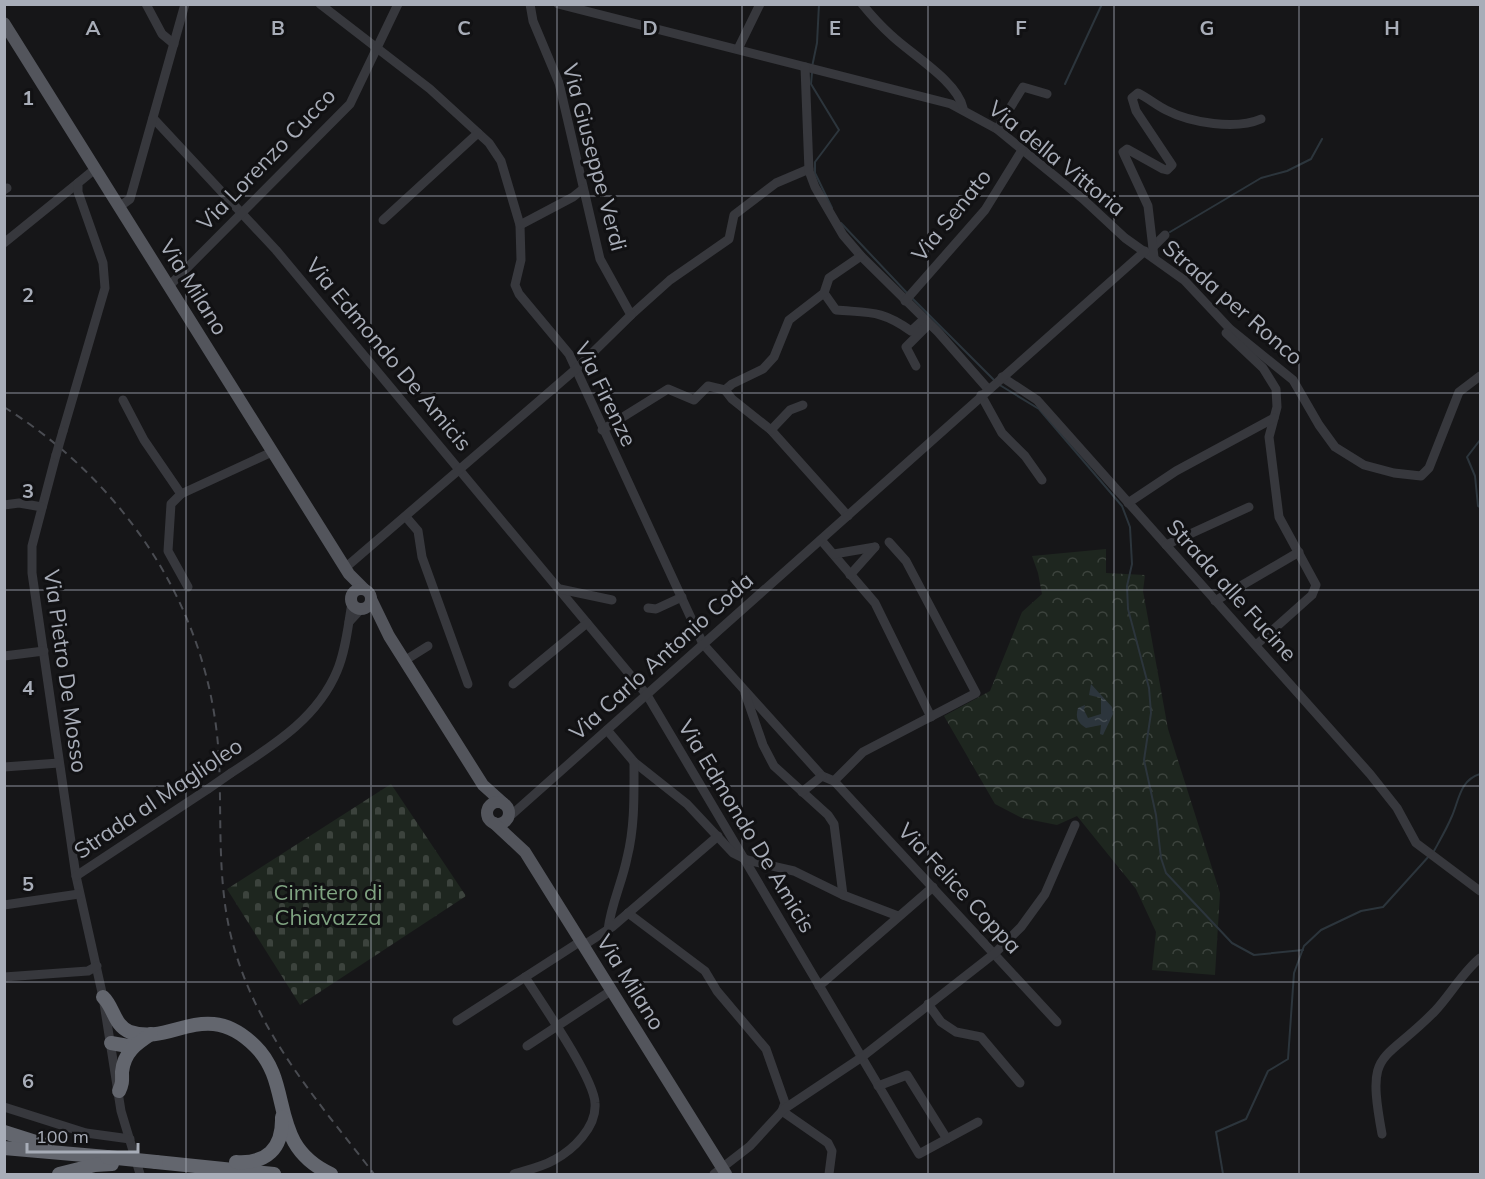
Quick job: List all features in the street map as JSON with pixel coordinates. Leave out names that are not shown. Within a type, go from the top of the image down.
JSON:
[{"type":"highway","points":[[104,997],[111,1004],[120,1025],[133,1038]]},
{"type":"highway","points":[[111,1043],[128,1046],[133,1038],[202,1023],[236,1032],[256,1047],[264,1058],[296,1148],[307,1161],[331,1174]]},
{"type":"highway","points":[[119,1091],[123,1084],[122,1072],[133,1038]]},
{"type":"highway","points":[[205,1167],[223,1161],[259,1161],[268,1156],[278,1143],[283,1128],[282,1112]]},
{"type":"highway","points":[[4,1132],[67,1152]]},
{"type":"highway","points":[[4,1148],[67,1152],[111,1160],[156,1162],[274,1174]]},
{"type":"highway","points":[[59,1174],[111,1160]]},
{"type":"highway","points":[[205,1167],[223,1174]]},
{"type":"main road","name":"Via Milano","points":[[4,23],[347,571],[361,600],[389,636],[503,814],[722,1172]]},
{"type":"main road","name":"Via Milano","points":[[485,788],[488,814],[503,814]]},
{"type":"street","points":[[146,4],[162,34],[174,44]]},
{"type":"street","points":[[119,207],[130,199],[185,4]]},
{"type":"street","name":"Via Firenze","points":[[320,4],[430,89],[489,143],[501,161],[520,225],[521,260],[515,285],[519,294],[564,346],[703,644]]},
{"type":"street","name":"Via Lorenzo Cucco","points":[[168,287],[350,104],[398,4]]},
{"type":"street","name":"Via Giuseppe Verdi","points":[[530,4],[533,21],[559,83],[600,259],[631,315]]},
{"type":"street","name":"Via della Vittoria","points":[[558,4],[963,108],[997,129],[1125,238],[1150,251]]},
{"type":"street","points":[[738,49],[760,4]]},
{"type":"street","points":[[862,4],[891,35],[950,86],[961,99],[963,108]]},
{"type":"street","points":[[811,69],[809,169],[814,187],[831,216],[861,256],[926,322],[985,392],[1002,433],[1025,456],[1042,480]]},
{"type":"street","points":[[997,129],[1023,87],[1047,94]]},
{"type":"street","points":[[1150,251],[1148,206],[1123,152],[1127,149],[1163,169],[1167,170],[1172,165],[1136,111],[1132,98],[1138,93],[1167,110],[1212,122],[1251,123],[1262,118]]},
{"type":"street","name":"Via Edmondo De Amicis","points":[[153,118],[242,213],[459,468],[647,695],[747,860],[919,1154],[946,1139]]},
{"type":"street","points":[[383,220],[478,132]]},
{"type":"street","name":"Via Senato","points":[[905,302],[985,210],[1023,150]]},
{"type":"street","points":[[5,240],[95,169]]},
{"type":"street","points":[[347,571],[459,468],[576,369],[670,279],[729,239],[734,215],[776,183],[809,169]]},
{"type":"street","name":"Via Pietro De Mosso","points":[[76,876],[31,560],[32,546],[56,455],[105,288],[103,263],[79,197],[78,183]]},
{"type":"street","points":[[520,225],[573,197],[583,189]]},
{"type":"street","name":"Via Carlo Antonio Coda","points":[[503,814],[528,800],[985,392],[1150,251],[1165,235]]},
{"type":"street","name":"Strada per Ronco","points":[[1150,251],[1184,280],[1230,329],[1293,380],[1319,425],[1335,447],[1364,465],[1394,473],[1421,476],[1429,468],[1459,392],[1480,376]]},
{"type":"street","points":[[725,390],[732,384],[763,369],[774,357],[789,320],[824,293],[829,278],[861,256]]},
{"type":"street","points":[[1194,292],[1210,315],[1268,376],[1276,388],[1277,398],[1269,437],[1279,517],[1316,585],[1315,589],[1256,645]]},
{"type":"street","points":[[824,293],[836,310],[879,313],[893,318],[911,331],[926,322]]},
{"type":"street","points":[[916,366],[906,347],[926,322]]},
{"type":"street","name":"Strada alle Fucine","points":[[1002,377],[1037,400],[1256,645],[1370,774],[1397,808],[1416,843],[1424,852],[1480,891]]},
{"type":"street","points":[[602,430],[668,389],[694,400],[708,386],[725,390],[732,399],[771,430],[848,516]]},
{"type":"street","points":[[123,400],[144,440],[181,494]]},
{"type":"street","points":[[771,430],[790,410],[803,405]]},
{"type":"street","points":[[1128,503],[1176,471],[1274,418]]},
{"type":"street","points":[[188,587],[168,551],[171,504],[181,494],[272,452]]},
{"type":"street","points":[[4,505],[19,503],[42,507]]},
{"type":"street","points":[[1166,545],[1249,507]]},
{"type":"street","points":[[406,517],[418,531],[422,557],[439,598],[468,684]]},
{"type":"street","points":[[821,540],[875,603],[931,717]]},
{"type":"street","points":[[834,781],[863,752],[976,693],[906,561],[890,542]]},
{"type":"street","points":[[834,554],[875,547],[850,574]]},
{"type":"street","points":[[1215,601],[1299,552]]},
{"type":"street","points":[[560,589],[612,600]]},
{"type":"street","points":[[648,608],[656,609],[682,597]]},
{"type":"street","name":"Strada al Maglioleo","points":[[140,1174],[121,1111],[104,997],[76,876],[294,730],[313,710],[337,672],[349,622],[361,600]]},
{"type":"street","points":[[513,684],[587,623]]},
{"type":"street","name":"Via Felice Coppa","points":[[703,644],[822,776],[834,781],[1057,1022]]},
{"type":"street","points":[[404,661],[428,646]]},
{"type":"street","points":[[4,656],[44,651]]},
{"type":"street","points":[[743,689],[763,746],[774,766],[828,815],[834,824],[843,895]]},
{"type":"street","points":[[607,730],[634,762],[680,797],[733,853],[747,860],[794,871],[843,895],[898,916]]},
{"type":"street","points":[[609,930],[610,914],[627,860],[634,818],[634,762]]},
{"type":"street","points":[[4,767],[59,763]]},
{"type":"street","points":[[802,792],[822,776]]},
{"type":"street","points":[[722,1172],[782,1111],[862,1057],[995,953],[1021,927],[1045,894],[1075,825]]},
{"type":"street","points":[[457,1021],[525,977],[609,930],[718,836]]},
{"type":"street","points":[[819,986],[933,886]]},
{"type":"street","points":[[4,904],[79,894]]},
{"type":"street","points":[[628,913],[698,964],[766,1049],[785,1103],[782,1111]]},
{"type":"street","points":[[1382,1134],[1374,1088],[1379,1062],[1436,1010],[1455,984],[1480,958]]},
{"type":"street","points":[[4,977],[88,971],[97,966]]},
{"type":"street","points":[[514,1174],[553,1160],[577,1143],[590,1126],[595,1103],[588,1080],[525,977]]},
{"type":"street","points":[[526,1046],[612,990]]},
{"type":"street","points":[[928,1004],[941,1022],[956,1032],[981,1037],[1020,1083]]},
{"type":"street","points":[[878,1086],[908,1075],[946,1139],[978,1122]]},
{"type":"street","points":[[4,1107],[86,1132],[130,1139]]},
{"type":"street","points":[[782,1111],[828,1143],[832,1151],[829,1174]]},
{"type":"green space","points":[[1106,549],[1106,573],[1145,575],[1143,591],[1168,729],[1220,893],[1215,975],[1152,970],[1156,932],[1136,889],[1077,816],[1057,825],[1022,818],[995,804],[944,716],[990,691],[1022,612],[1042,594],[1032,556]]},
{"type":"green space","name":"Cimitero di Chiavazza","points":[[391,784],[466,896],[300,1005],[227,889]]},
{"type":"water","points":[[1091,684],[1112,707],[1113,714],[1103,735],[1100,734],[1101,725],[1086,728],[1077,717],[1078,708],[1085,705],[1084,710],[1088,718],[1101,714],[1101,698],[1089,695]]},
{"type":"waterway","points":[[812,67],[817,43],[819,4]]},
{"type":"waterway","points":[[1065,84],[1102,4]]},
{"type":"waterway","points":[[812,73],[811,84],[839,130],[815,162],[815,173],[832,208]]},
{"type":"waterway","points":[[1170,232],[1261,178],[1287,171],[1311,159],[1322,139]]},
{"type":"waterway","points":[[841,223],[907,293]]},
{"type":"waterway","points":[[911,297],[994,380]]},
{"type":"waterway","points":[[998,384],[1039,409],[1122,506],[1130,527],[1132,564],[1127,586],[1128,609],[1149,688],[1151,713],[1144,760],[1156,815],[1161,858],[1166,873],[1232,943],[1254,955],[1303,950]]},
{"type":"waterway","points":[[1480,440],[1467,457],[1475,476],[1478,506],[1480,507]]},
{"type":"waterway","points":[[1434,851],[1464,786],[1480,774]]},
{"type":"waterway","points":[[1223,1174],[1216,1132],[1246,1119],[1268,1071],[1288,1059],[1294,973],[1304,946],[1321,930],[1361,911],[1383,907],[1430,855]]},
{"type":"railway","points":[[4,407],[48,438],[88,474],[124,514],[155,557],[180,604],[200,654],[213,706],[219,760],[221,858],[225,907],[236,954],[247,985],[277,1043],[314,1096],[374,1174]]}]
